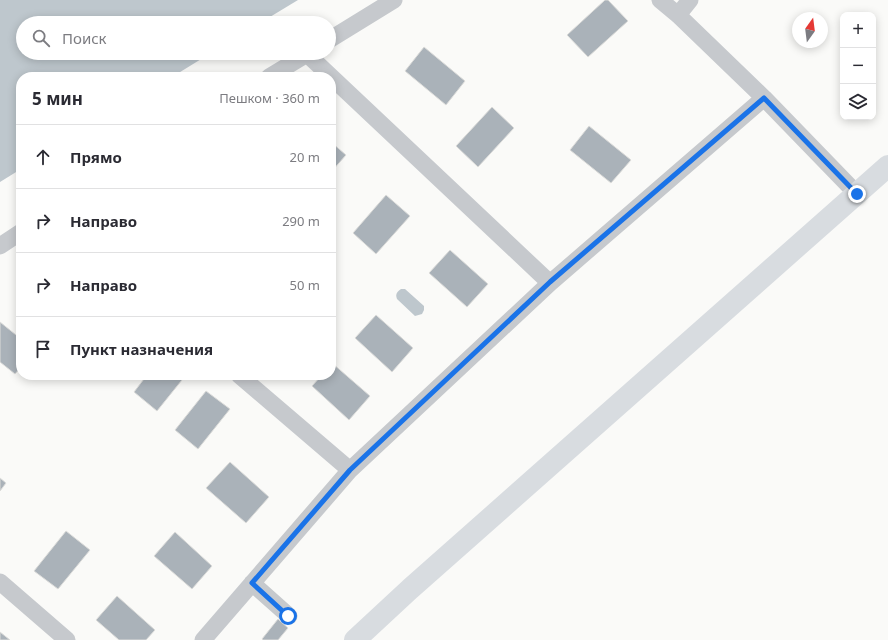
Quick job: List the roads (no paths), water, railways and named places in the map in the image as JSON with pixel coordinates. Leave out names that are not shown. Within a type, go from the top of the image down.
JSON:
[{"type":"main road","points":[[355,640],[410,589],[888,166]]},
{"type":"lane","points":[[336,36],[394,0]]},
{"type":"lane","points":[[660,0],[678,15],[764,98],[857,194]]},
{"type":"lane","points":[[678,15],[690,0]]},
{"type":"lane","points":[[277,72],[296,60]]},
{"type":"lane","points":[[314,60],[327,72]]},
{"type":"lane","points":[[336,80],[550,282]]},
{"type":"lane","points":[[203,640],[350,470],[550,282],[764,98]]},
{"type":"lane","points":[[0,246],[16,235]]},
{"type":"lane","points":[[245,380],[350,470]]},
{"type":"lane","points":[[0,582],[67,640]]},
{"type":"lane","points":[[252,583],[288,616]]}]
